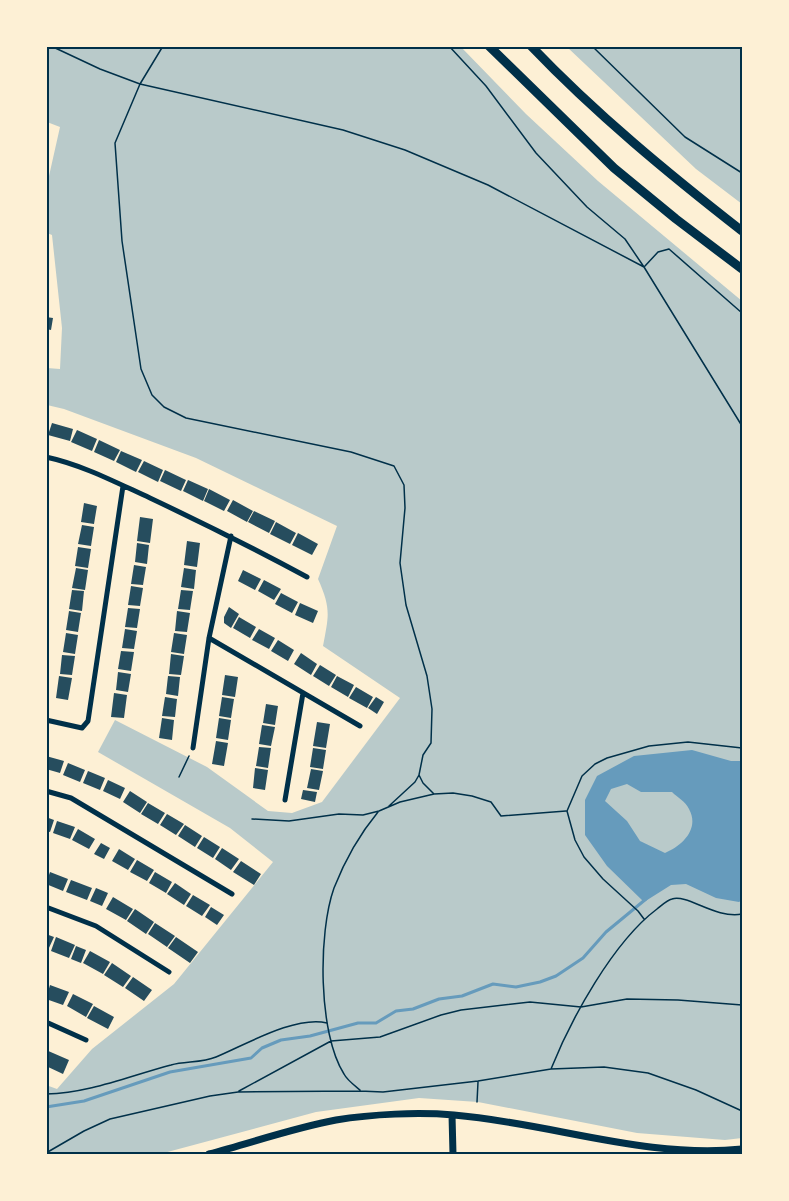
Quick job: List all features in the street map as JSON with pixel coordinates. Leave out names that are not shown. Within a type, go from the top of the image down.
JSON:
[{"type":"highway","points":[[489,46],[614,168],[742,269]]},
{"type":"highway","points":[[531,46],[556,72],[664,170],[742,231]]},
{"type":"street","points":[[46,457],[76,465],[123,486],[231,536],[308,577]]},
{"type":"street","points":[[46,720],[77,728],[82,728],[88,721],[123,486]]},
{"type":"street","points":[[193,748],[209,638],[231,536]]},
{"type":"street","points":[[209,638],[360,726]]},
{"type":"street","points":[[285,800],[303,693]]},
{"type":"street","points":[[46,791],[71,798],[232,894]]},
{"type":"street","points":[[46,907],[96,926],[169,972]]},
{"type":"street","points":[[46,1022],[86,1040]]},
{"type":"street","points":[[452,1115],[453,1155]]},
{"type":"street","points":[[209,1155],[334,1121],[382,1116],[452,1115],[522,1124],[636,1146],[710,1151],[742,1149]]},
{"type":"path","points":[[51,46],[100,69],[140,84],[343,130],[405,150],[488,185],[644,267]]},
{"type":"path","points":[[164,46],[140,84],[115,143],[122,241],[141,369],[152,395],[164,407],[186,418],[351,452],[394,466],[404,485],[400,563],[406,605],[427,676],[432,709],[431,743],[423,755],[420,775],[388,806],[363,815],[339,814],[289,821],[252,819]]},
{"type":"path","points":[[449,46],[486,86],[536,153],[587,207],[625,239],[742,426]]},
{"type":"path","points":[[592,46],[685,137],[742,173]]},
{"type":"path","points":[[644,267],[658,252],[669,249],[742,314]]},
{"type":"path","points":[[644,919],[631,903],[603,879],[584,857],[575,840],[567,811],[582,776],[595,764],[607,758],[649,746],[688,741],[742,748]]},
{"type":"path","points":[[179,777],[190,755]]},
{"type":"path","points":[[420,775],[423,783],[434,794]]},
{"type":"path","points":[[388,806],[434,794],[472,796],[491,802],[501,816],[567,811]]},
{"type":"path","points":[[360,1091],[345,1076],[336,1059],[330,1037],[323,986],[323,959],[327,918],[333,890],[351,850],[379,811]]},
{"type":"path","points":[[551,1070],[581,1006],[615,954],[644,919],[671,899],[682,898],[722,915],[742,914]]},
{"type":"path","points":[[238,1092],[331,1041],[380,1037],[461,1010],[530,1002],[581,1006],[627,999],[742,1005]]},
{"type":"path","points":[[46,1094],[85,1091],[172,1064],[213,1058],[247,1042],[287,1028],[316,1020],[328,1023]]},
{"type":"path","points":[[46,1153],[110,1119],[156,1107],[238,1092],[383,1092],[551,1070],[604,1067],[648,1074],[696,1090],[742,1111]]},
{"type":"path","points":[[477,1102],[478,1081]]},
{"type":"shaded area","points":[[47,47],[461,47],[526,114],[598,181],[742,301],[742,1138],[725,1140],[637,1133],[478,1102],[419,1098],[316,1112],[160,1154],[47,1154],[46,1085],[57,1089],[92,1049],[174,984],[273,862],[230,828],[98,752],[115,720],[207,767],[268,811],[292,813],[322,802],[400,698],[323,646],[328,612],[318,579],[337,526],[196,458],[64,409],[47,405],[47,368],[60,369],[62,328],[52,235],[47,233],[47,185],[60,127],[47,122]]},
{"type":"shaded area","points":[[567,47],[742,47],[742,204],[696,169]]},
{"type":"water","points":[[692,750],[731,761],[742,761],[742,900],[739,902],[716,898],[686,884],[671,885],[644,902],[607,866],[585,835],[585,800],[597,776],[634,756]],"holes":[[[627,784],[641,792],[672,792],[684,802],[692,816],[688,836],[665,853],[640,841],[627,821],[605,801],[611,789]]]},
{"type":"building","points":[[46,317],[53,318],[51,330],[46,329]]},
{"type":"building","points":[[52,423],[73,429],[70,441],[48,435]]},
{"type":"building","points":[[77,430],[97,439],[92,451],[71,442]]},
{"type":"building","points":[[99,440],[120,450],[114,461],[94,452]]},
{"type":"building","points":[[121,451],[142,460],[136,472],[116,462]]},
{"type":"building","points":[[144,461],[163,470],[158,482],[138,472]]},
{"type":"building","points":[[165,470],[186,480],[181,491],[160,481]]},
{"type":"building","points":[[188,480],[208,489],[203,501],[183,491]]},
{"type":"building","points":[[209,489],[230,500],[224,511],[204,501]]},
{"type":"building","points":[[233,500],[253,511],[247,522],[227,511]]},
{"type":"building","points":[[84,503],[97,506],[94,524],[81,522]]},
{"type":"building","points":[[254,511],[275,521],[269,533],[248,522]]},
{"type":"building","points":[[140,517],[153,519],[150,543],[137,541]]},
{"type":"building","points":[[276,522],[296,533],[290,544],[270,534]]},
{"type":"building","points":[[82,525],[94,527],[91,546],[78,544]]},
{"type":"building","points":[[298,533],[318,544],[312,555],[292,545]]},
{"type":"building","points":[[187,541],[200,543],[197,567],[184,565]]},
{"type":"building","points":[[137,543],[149,545],[147,564],[135,562]]},
{"type":"building","points":[[78,547],[91,549],[88,568],[75,566]]},
{"type":"building","points":[[134,565],[146,567],[143,585],[131,584]]},
{"type":"building","points":[[76,568],[88,570],[85,590],[72,588]]},
{"type":"building","points":[[184,568],[196,570],[194,589],[181,587]]},
{"type":"building","points":[[243,570],[261,579],[255,590],[238,581]]},
{"type":"building","points":[[264,580],[281,589],[274,600],[258,591]]},
{"type":"building","points":[[131,586],[143,588],[140,606],[128,605]]},
{"type":"building","points":[[72,590],[84,591],[82,611],[69,609]]},
{"type":"building","points":[[181,590],[193,591],[190,610],[178,609]]},
{"type":"building","points":[[281,593],[298,602],[292,613],[275,604]]},
{"type":"building","points":[[300,603],[318,611],[313,623],[295,615]]},
{"type":"building","points":[[229,607],[239,614],[231,628],[224,623]]},
{"type":"building","points":[[128,608],[140,609],[137,628],[125,627]]},
{"type":"building","points":[[69,611],[81,613],[78,632],[66,630]]},
{"type":"building","points":[[177,611],[190,613],[187,632],[175,631]]},
{"type":"building","points":[[239,617],[256,627],[250,638],[233,628]]},
{"type":"building","points":[[125,629],[137,631],[134,649],[122,648]]},
{"type":"building","points":[[259,629],[275,638],[269,649],[252,640]]},
{"type":"building","points":[[66,633],[78,635],[75,654],[63,652]]},
{"type":"building","points":[[174,633],[187,635],[184,654],[171,652]]},
{"type":"building","points":[[278,640],[294,650],[288,661],[271,651]]},
{"type":"building","points":[[121,651],[134,652],[131,671],[118,669]]},
{"type":"building","points":[[301,653],[317,664],[311,675],[294,664]]},
{"type":"building","points":[[171,654],[184,656],[181,675],[169,674]]},
{"type":"building","points":[[62,655],[75,656],[72,675],[60,674]]},
{"type":"building","points":[[320,665],[336,675],[329,686],[313,676]]},
{"type":"building","points":[[118,672],[131,674],[128,692],[116,690]]},
{"type":"building","points":[[225,675],[238,677],[235,697],[222,695]]},
{"type":"building","points":[[59,676],[72,678],[68,700],[56,698]]},
{"type":"building","points":[[168,676],[180,677],[178,696],[166,694]]},
{"type":"building","points":[[337,676],[354,685],[348,697],[331,687]]},
{"type":"building","points":[[356,687],[373,697],[367,708],[349,698]]},
{"type":"building","points":[[114,693],[127,695],[124,718],[111,717]]},
{"type":"building","points":[[165,697],[177,699],[175,717],[162,716]]},
{"type":"building","points":[[222,697],[234,699],[231,718],[219,716]]},
{"type":"building","points":[[376,697],[384,702],[377,714],[368,708]]},
{"type":"building","points":[[266,704],[278,706],[275,725],[263,723]]},
{"type":"building","points":[[162,718],[174,720],[172,740],[159,738]]},
{"type":"building","points":[[219,718],[231,720],[228,740],[216,738]]},
{"type":"building","points":[[317,722],[330,724],[326,748],[313,746]]},
{"type":"building","points":[[262,725],[275,727],[271,746],[259,744]]},
{"type":"building","points":[[216,741],[228,743],[224,766],[212,764]]},
{"type":"building","points":[[259,747],[271,748],[268,768],[256,766]]},
{"type":"building","points":[[313,748],[326,750],[323,769],[310,767]]},
{"type":"building","points":[[46,756],[64,761],[60,773],[46,769]]},
{"type":"building","points":[[68,763],[85,770],[80,782],[63,775]]},
{"type":"building","points":[[255,768],[268,770],[265,790],[253,788]]},
{"type":"building","points":[[311,769],[323,771],[319,790],[307,788]]},
{"type":"building","points":[[88,771],[105,778],[100,790],[83,783]]},
{"type":"building","points":[[108,780],[125,788],[120,799],[103,791]]},
{"type":"building","points":[[303,790],[317,792],[315,802],[301,799]]},
{"type":"building","points":[[130,791],[147,802],[140,813],[123,802]]},
{"type":"building","points":[[148,803],[165,813],[158,824],[141,814]]},
{"type":"building","points":[[167,814],[184,824],[176,835],[160,825]]},
{"type":"building","points":[[46,817],[54,820],[50,832],[46,831]]},
{"type":"building","points":[[57,821],[75,827],[70,839],[53,833]]},
{"type":"building","points":[[185,825],[202,836],[195,847],[178,836]]},
{"type":"building","points":[[78,829],[95,839],[89,849],[72,840]]},
{"type":"building","points":[[204,837],[220,847],[213,858],[197,848]]},
{"type":"building","points":[[101,843],[110,848],[104,859],[94,854]]},
{"type":"building","points":[[222,848],[239,859],[231,870],[215,859]]},
{"type":"building","points":[[119,849],[135,859],[128,870],[112,861]]},
{"type":"building","points":[[137,860],[154,870],[147,881],[130,872]]},
{"type":"building","points":[[241,861],[261,874],[254,885],[233,872]]},
{"type":"building","points":[[50,872],[68,879],[63,891],[46,884]]},
{"type":"building","points":[[155,872],[172,882],[166,893],[149,883]]},
{"type":"building","points":[[71,880],[92,888],[87,900],[66,892]]},
{"type":"building","points":[[175,883],[191,894],[184,905],[167,894]]},
{"type":"building","points":[[96,888],[108,893],[102,906],[90,901]]},
{"type":"building","points":[[193,895],[210,905],[202,916],[186,906]]},
{"type":"building","points":[[113,897],[133,909],[126,920],[106,909]]},
{"type":"building","points":[[211,907],[224,915],[217,925],[205,917]]},
{"type":"building","points":[[135,909],[154,922],[146,934],[127,921]]},
{"type":"building","points":[[155,923],[175,936],[167,947],[148,934]]},
{"type":"building","points":[[46,934],[54,937],[48,950],[46,949]]},
{"type":"building","points":[[56,937],[75,945],[69,958],[51,951]]},
{"type":"building","points":[[176,937],[198,952],[190,963],[168,948]]},
{"type":"building","points":[[76,946],[86,950],[81,963],[71,959]]},
{"type":"building","points":[[90,951],[110,962],[103,974],[83,963]]},
{"type":"building","points":[[112,963],[131,976],[123,987],[104,975]]},
{"type":"building","points":[[133,977],[152,990],[144,1001],[125,988]]},
{"type":"building","points":[[50,985],[69,992],[63,1005],[46,999]]},
{"type":"building","points":[[73,994],[93,1004],[86,1017],[67,1006]]},
{"type":"building","points":[[94,1006],[114,1017],[108,1029],[87,1018]]},
{"type":"building","points":[[46,1050],[69,1060],[63,1074],[46,1066]]},
{"type":"waterway","points":[[46,1107],[84,1101],[170,1072],[251,1058],[262,1048],[281,1040],[310,1036],[358,1023],[376,1023],[396,1011],[413,1009],[439,999],[462,996],[493,984],[516,987],[540,982],[556,976],[583,958],[606,932],[646,899]]}]
